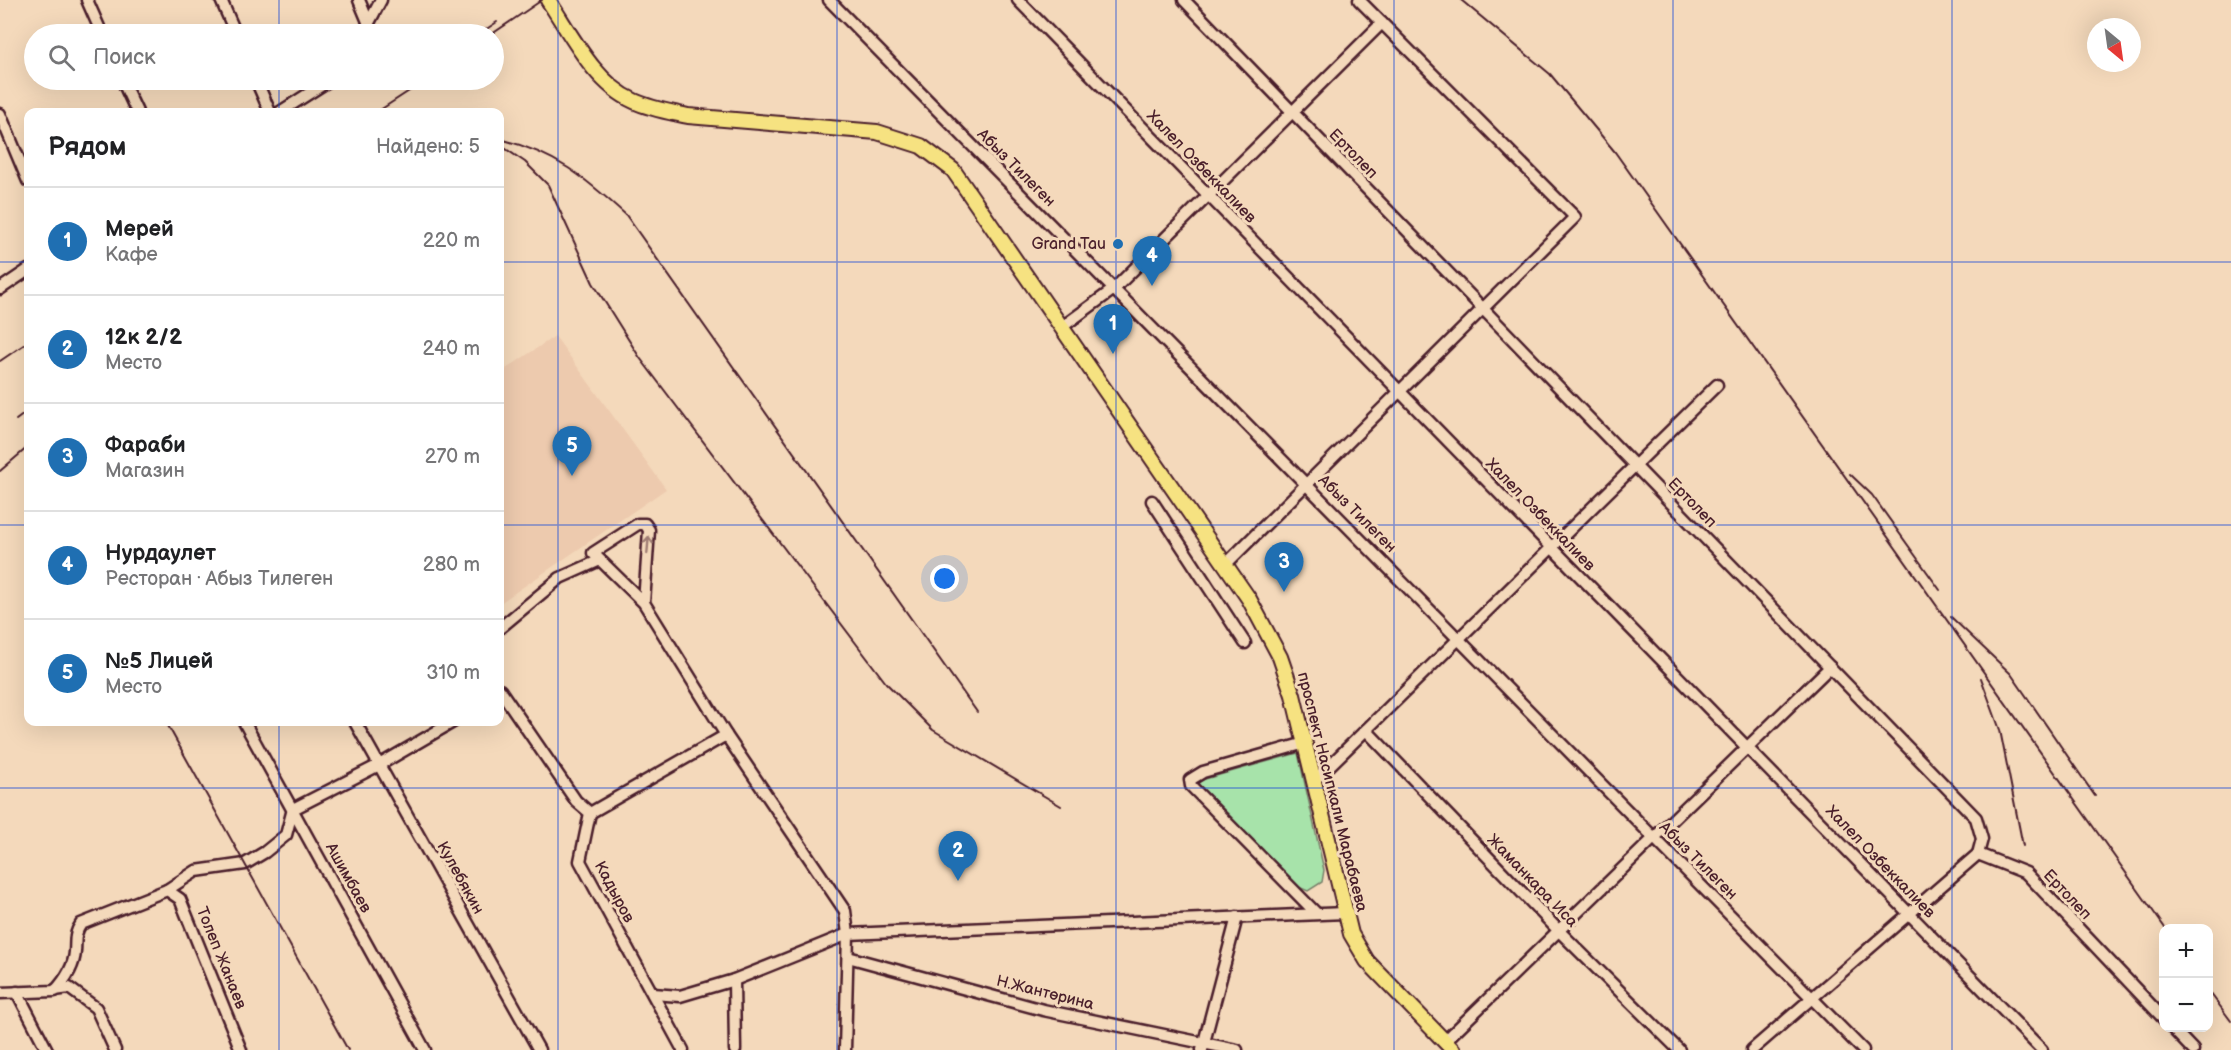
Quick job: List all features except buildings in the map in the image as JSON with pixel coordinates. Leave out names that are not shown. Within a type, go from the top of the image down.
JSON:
[{"type":"main road","name":"проспект Насипкали Марабаева","points":[[548,0],[596,70],[614,89],[633,101],[657,110],[688,116],[878,132],[912,142],[935,154],[953,170],[1249,599],[1280,657],[1305,743],[1351,934],[1367,961],[1449,1046]]},
{"type":"street","points":[[87,0],[98,24]]},
{"type":"street","points":[[221,0],[232,24]]},
{"type":"street","points":[[359,0],[369,24]]},
{"type":"street","points":[[369,24],[381,0]]},
{"type":"street","name":"Абыз Тилеген","points":[[829,0],[1863,1050]]},
{"type":"street","name":"Халел Озбеккалиев","points":[[1018,0],[2042,1050]]},
{"type":"street","name":"Ертолеп","points":[[1184,0],[1976,818],[1982,838],[1978,854],[2026,873],[2159,1014]]},
{"type":"street","points":[[1225,565],[1575,217],[1359,0]]},
{"type":"street","points":[[1062,327],[1114,289],[1382,23]]},
{"type":"street","points":[[127,90],[135,108]]},
{"type":"street","points":[[260,90],[268,108]]},
{"type":"street","points":[[286,108],[314,90]]},
{"type":"street","points":[[0,114],[24,171]]},
{"type":"street","points":[[0,289],[24,273]]},
{"type":"street","points":[[1314,781],[1717,386]]},
{"type":"street","points":[[1152,501],[1245,643]]},
{"type":"street","points":[[644,603],[649,530],[645,524],[638,524],[593,553],[598,561],[644,603],[726,735],[845,911],[848,934],[845,1050]]},
{"type":"street","points":[[504,625],[560,578],[598,561]]},
{"type":"street","points":[[1449,1046],[1559,931],[1830,667]]},
{"type":"street","points":[[504,698],[576,801],[590,813],[726,735]]},
{"type":"street","name":"Ашимбаев","points":[[246,726],[425,1050]]},
{"type":"street","name":"Кулебякин","points":[[357,726],[539,1050]]},
{"type":"street","points":[[55,990],[67,978],[75,954],[74,934],[81,924],[167,890],[196,871],[245,864],[286,835],[293,810],[379,765],[446,726]]},
{"type":"street","name":"Жаманкара Иса","points":[[1366,730],[1559,931],[1679,1050]]},
{"type":"street","points":[[1305,743],[1203,772],[1190,780],[1191,786],[1316,913]]},
{"type":"street","name":"Кадыров","points":[[590,813],[580,861],[683,1050]]},
{"type":"street","points":[[1752,1050],[1978,854]]},
{"type":"street","name":"Толеп Жанаев","points":[[167,890],[180,899],[241,1050]]},
{"type":"street","points":[[653,994],[680,996],[734,980],[848,934],[1316,913],[1345,914]]},
{"type":"street","points":[[1203,1047],[1237,917]]},
{"type":"street","name":"Н.Жантөрина","points":[[848,957],[1043,1010],[1203,1047],[1237,1050]]},
{"type":"street","points":[[734,980],[735,1050]]},
{"type":"street","points":[[0,993],[69,988],[96,1008],[115,1050]]},
{"type":"street","points":[[17,992],[47,1050]]},
{"type":"street","points":[[2176,1032],[2193,1050]]},
{"type":"shaded area","points":[[555,336],[666,489],[504,600],[504,370]]},
{"type":"green space","points":[[1298,753],[1324,870],[1322,882],[1308,891],[1294,885],[1197,784],[1198,781]]},
{"type":"railway","points":[[504,26],[542,0]]},
{"type":"railway","points":[[1461,0],[1550,74],[1615,152],[2162,924]]},
{"type":"railway","points":[[383,108],[411,90]]},
{"type":"railway","points":[[504,140],[554,159],[582,178],[626,215],[977,712]]},
{"type":"railway","points":[[504,148],[525,162],[548,185],[593,283],[640,358],[886,683],[933,730],[1061,806]]},
{"type":"railway","points":[[0,361],[24,345]]},
{"type":"railway","points":[[16,420],[24,414]]},
{"type":"railway","points":[[0,471],[24,450]]},
{"type":"railway","points":[[1850,474],[1872,495],[1940,590]]},
{"type":"railway","points":[[1951,617],[2011,674],[2095,796]]},
{"type":"railway","points":[[1981,678],[2000,730],[2023,846]]},
{"type":"railway","points":[[168,726],[348,1050]]},
{"type":"railway","points":[[2213,997],[2231,1021]]},
{"type":"place","name":"Grand Tau","points":[[1118,244]]},
{"type":"place","name":"Нурдаулет","points":[[1152,286]]},
{"type":"place","name":"Мерей","points":[[1113,354]]},
{"type":"place","name":"№5 Лицей","points":[[572,476]]},
{"type":"place","name":"Фараби","points":[[1284,592]]},
{"type":"place","name":"12к 2/2","points":[[958,881]]}]
